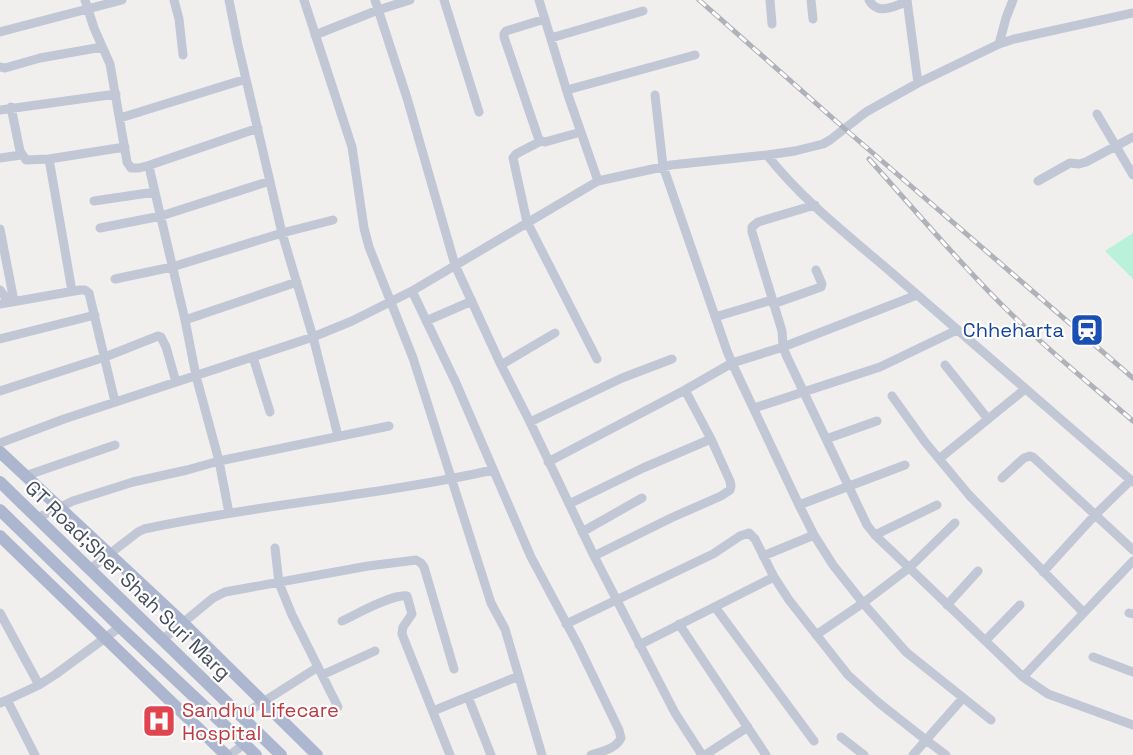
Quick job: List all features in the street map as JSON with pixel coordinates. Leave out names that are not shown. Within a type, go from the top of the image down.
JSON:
[{"type":"main road","points":[[0,453],[183,623],[317,755]]},
{"type":"main road","name":"GT Road;Sher Shah Suri Marg","points":[[0,482],[281,755]]},
{"type":"main road","name":"GT Road;Sher Shah Suri Marg","points":[[0,510],[256,755]]},
{"type":"main road","points":[[0,536],[228,755]]},
{"type":"street","points":[[0,32],[86,4],[122,0]]},
{"type":"street","points":[[174,0],[183,55]]},
{"type":"street","points":[[229,0],[282,233],[314,337],[338,436]]},
{"type":"street","points":[[304,0],[352,147],[369,247],[413,358],[491,603],[505,629],[542,755]]},
{"type":"street","points":[[375,0],[407,98],[455,265],[501,365],[639,645],[675,713],[703,755],[748,727]]},
{"type":"street","points":[[315,35],[410,0]]},
{"type":"street","points":[[444,0],[479,112]]},
{"type":"street","points":[[540,0],[598,181]]},
{"type":"street","points":[[770,0],[772,24]]},
{"type":"street","points":[[811,0],[813,19]]},
{"type":"street","points":[[869,0],[873,7],[879,10],[907,1],[918,83]]},
{"type":"street","points":[[999,44],[1013,0]]},
{"type":"street","points":[[86,4],[110,64],[127,162],[130,168],[150,165],[258,128]]},
{"type":"street","points":[[551,38],[643,11]]},
{"type":"street","points":[[0,443],[55,422],[314,337],[352,321],[412,291],[598,181],[663,166],[766,154],[823,144],[866,112],[918,83],[999,44],[1014,39],[1132,16]]},
{"type":"street","points":[[541,141],[538,138],[504,34],[506,31],[545,19]]},
{"type":"street","points":[[0,67],[5,68],[39,58],[102,47]]},
{"type":"street","points":[[567,90],[695,55]]},
{"type":"street","points":[[120,118],[246,79]]},
{"type":"street","points":[[0,110],[116,94]]},
{"type":"street","points":[[655,95],[663,166],[715,317],[732,363],[814,535],[833,565],[906,652],[991,720]]},
{"type":"street","points":[[11,107],[21,155],[28,161],[125,147]]},
{"type":"street","points":[[1097,114],[1133,175]]},
{"type":"street","points":[[581,132],[545,142],[541,141],[516,154],[513,158],[527,222],[597,359]]},
{"type":"street","points":[[1038,181],[1070,163],[1086,162],[1133,137]]},
{"type":"street","points":[[766,154],[815,205],[1132,481],[1095,514],[1043,572]]},
{"type":"street","points":[[0,158],[21,155]]},
{"type":"street","points":[[49,159],[72,291]]},
{"type":"street","points":[[150,165],[196,376],[219,461],[229,513]]},
{"type":"street","points":[[100,228],[161,216],[270,181]]},
{"type":"street","points":[[94,201],[155,192]]},
{"type":"street","points":[[815,205],[758,222],[752,227],[752,232],[782,331],[783,347],[802,392],[860,512],[875,535],[1023,677],[1048,694],[1133,725]]},
{"type":"street","points":[[115,279],[172,267],[282,233],[333,220]]},
{"type":"street","points":[[0,229],[8,302]]},
{"type":"street","points":[[715,317],[821,287],[822,284],[816,270]]},
{"type":"street","points":[[185,321],[297,282]]},
{"type":"street","points":[[0,290],[8,302]]},
{"type":"street","points":[[8,302],[72,291],[85,290],[89,293],[115,402]]},
{"type":"street","points":[[412,291],[456,383],[531,557],[612,715],[621,738],[619,743],[613,747],[591,755]]},
{"type":"street","points":[[548,462],[732,363],[783,347],[917,295]]},
{"type":"street","points":[[426,321],[472,301]]},
{"type":"street","points":[[0,339],[95,315]]},
{"type":"street","points":[[754,408],[880,367],[957,330]]},
{"type":"street","points":[[501,365],[555,333]]},
{"type":"street","points":[[0,391],[105,357],[158,336],[161,337],[166,347],[176,382]]},
{"type":"street","points":[[253,357],[270,412]]},
{"type":"street","points":[[530,422],[622,378],[672,359]]},
{"type":"street","points":[[945,365],[988,419]]},
{"type":"street","points":[[939,459],[1025,389]]},
{"type":"street","points":[[594,556],[726,493],[731,486],[711,439],[685,390]]},
{"type":"street","points":[[892,396],[969,495],[1083,612]]},
{"type":"street","points":[[826,439],[877,421]]},
{"type":"street","points":[[37,518],[58,507],[133,482],[219,461],[389,426]]},
{"type":"street","points":[[569,504],[643,468],[711,439]]},
{"type":"street","points":[[25,476],[115,444]]},
{"type":"street","points":[[1002,478],[1024,458],[1030,456],[1133,550]]},
{"type":"street","points":[[799,505],[905,465]]},
{"type":"street","points":[[90,569],[144,529],[229,513],[451,480],[493,470]]},
{"type":"street","points":[[582,532],[642,498]]},
{"type":"street","points":[[875,535],[937,505]]},
{"type":"street","points":[[816,636],[909,568],[955,522]]},
{"type":"street","points":[[566,624],[713,554],[746,533],[752,535],[789,600],[848,675],[946,755]]},
{"type":"street","points":[[763,556],[814,535]]},
{"type":"street","points":[[275,548],[279,583],[292,615],[338,707]]},
{"type":"street","points":[[162,640],[218,595],[368,566],[413,560],[418,561],[424,567],[454,669]]},
{"type":"street","points":[[1023,677],[1133,561]]},
{"type":"street","points":[[947,605],[978,570]]},
{"type":"street","points":[[639,645],[774,577]]},
{"type":"street","points":[[342,621],[379,603],[401,595],[407,596],[412,614],[403,627],[402,634],[450,755]]},
{"type":"street","points":[[985,641],[1020,605]]},
{"type":"street","points":[[715,607],[814,741]]},
{"type":"street","points":[[0,613],[39,685]]},
{"type":"street","points":[[679,624],[766,755]]},
{"type":"street","points":[[35,755],[3,702],[56,675],[120,627]]},
{"type":"street","points":[[241,716],[320,671],[375,651]]},
{"type":"street","points":[[1093,657],[1133,672]]},
{"type":"street","points":[[433,711],[519,675]]},
{"type":"street","points":[[468,697],[492,755]]},
{"type":"street","points":[[913,755],[963,698]]},
{"type":"street","points":[[841,737],[864,755]]},
{"type":"street","points":[[228,755],[244,744]]},
{"type":"green space","points":[[1133,233],[1133,279],[1105,251]]},
{"type":"building","points":[[160,710],[168,721],[158,728],[150,718]]},
{"type":"railway","points":[[699,0],[1133,378]]},
{"type":"railway","points":[[869,159],[951,252],[1002,305],[1050,350],[1133,421]]},
{"type":"place","name":"Chheharta","points":[[1087,330]]},
{"type":"place","name":"Sandhu Lifecare Hospital","points":[[159,721]]}]
